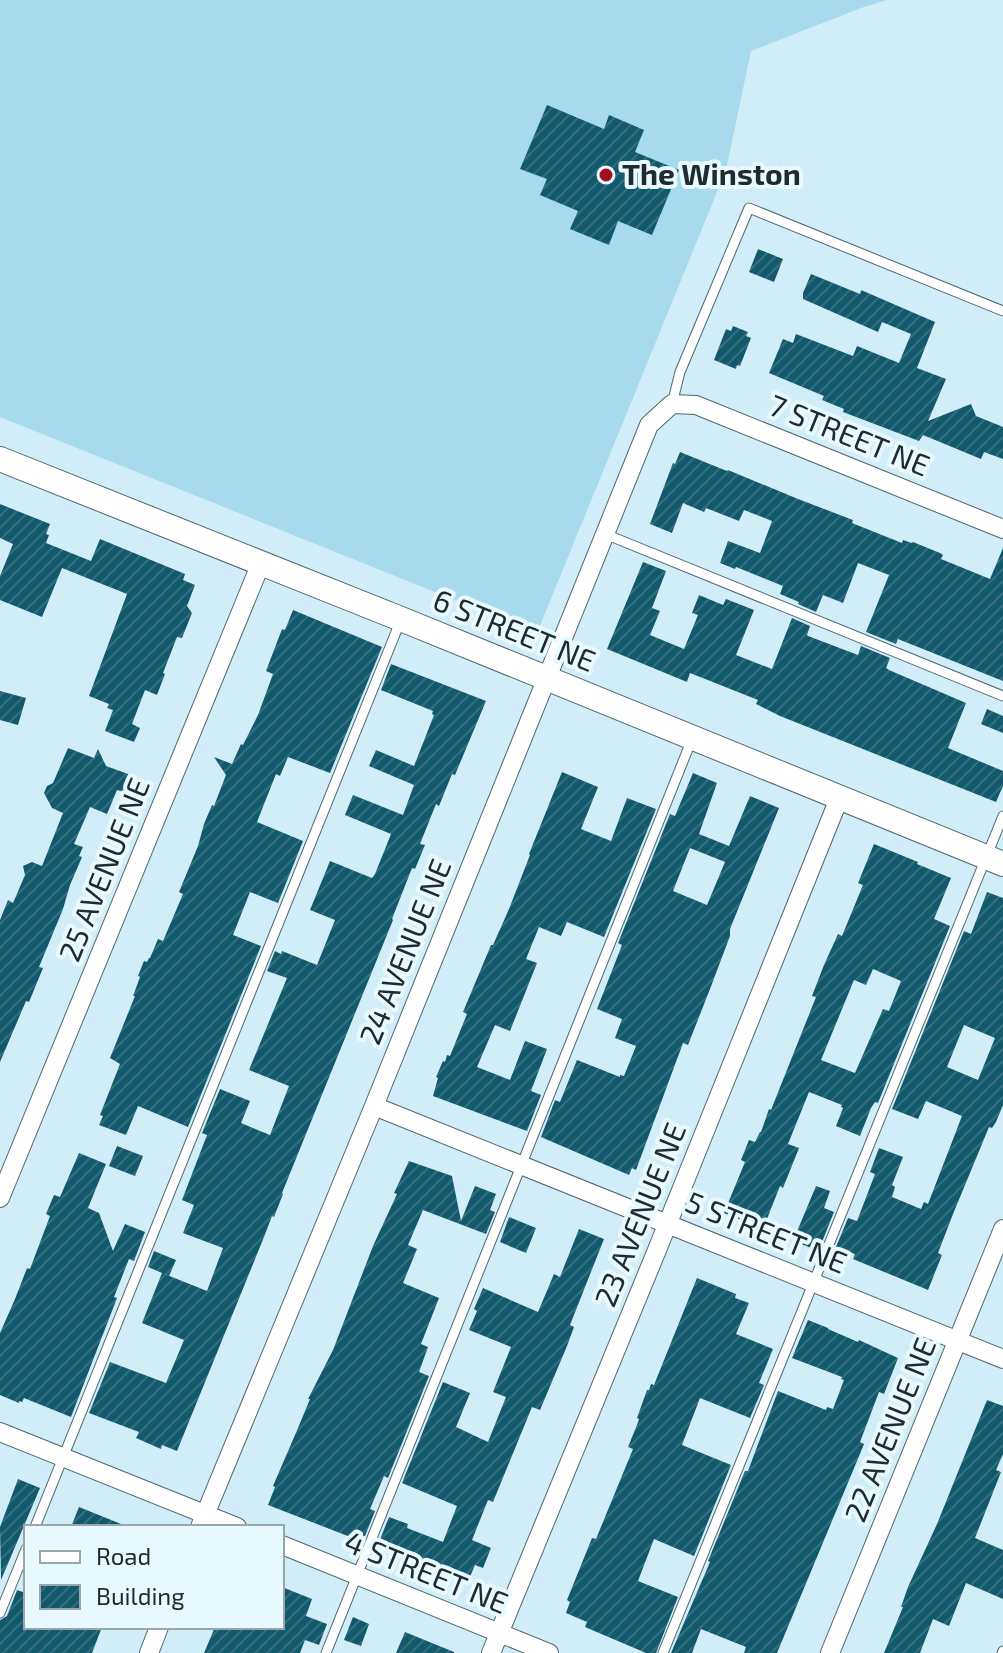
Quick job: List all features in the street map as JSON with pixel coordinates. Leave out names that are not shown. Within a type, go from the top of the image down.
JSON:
[{"type":"street","name":"7 STREET NE","points":[[672,404],[696,405],[1003,529]]},
{"type":"street","name":"24 AVENUE NE","points":[[202,1520],[374,1106],[649,425],[672,404]]},
{"type":"street","name":"6 STREET NE","points":[[0,459],[995,860]]},
{"type":"street","name":"25 AVENUE NE","points":[[0,1198],[261,563]]},
{"type":"street","name":"23 AVENUE NE","points":[[491,1653],[840,796]]},
{"type":"street","name":"5 STREET NE","points":[[374,1106],[1003,1359]]},
{"type":"street","name":"22 AVENUE NE","points":[[830,1653],[1003,1229]]},
{"type":"street","points":[[0,1432],[64,1457],[202,1520],[227,1525]]},
{"type":"street","name":"4 STREET NE","points":[[284,1546],[549,1653]]},
{"type":"street","points":[[149,1653],[158,1629]]},
{"type":"lane","points":[[672,404],[680,372],[749,208],[1003,311]]},
{"type":"lane","points":[[605,534],[1003,696]]},
{"type":"lane","points":[[36,1525],[401,619]]},
{"type":"lane","points":[[326,1653],[693,737]]},
{"type":"lane","points":[[663,1653],[813,1283],[995,860],[1003,816]]},
{"type":"lane","points":[[0,1613],[24,1554]]},
{"type":"shaded area","points":[[0,0],[887,0],[751,51],[726,170],[537,633],[0,417]]},
{"type":"building","name":"The Winston","points":[[547,105],[604,129],[609,115],[644,130],[635,152],[679,170],[652,235],[618,221],[609,245],[570,229],[578,211],[540,195],[547,179],[520,169]]},
{"type":"building","points":[[758,249],[783,259],[774,282],[749,272]]},
{"type":"building","points":[[811,274],[860,294],[861,290],[935,322],[917,368],[946,379],[928,421],[971,404],[976,416],[1003,427],[1003,459],[984,452],[981,459],[923,435],[919,441],[843,412],[844,409],[822,400],[824,396],[769,373],[783,339],[793,343],[796,334],[853,356],[857,346],[899,363],[911,334],[882,322],[878,332],[803,299]]},
{"type":"building","points":[[733,326],[748,332],[746,336],[751,338],[736,369],[714,360],[726,329],[731,331]]},
{"type":"building","points":[[680,452],[853,520],[852,523],[902,543],[903,540],[913,542],[940,553],[943,555],[941,559],[990,579],[1003,548],[1003,681],[898,639],[896,644],[866,632],[889,575],[858,563],[843,603],[823,595],[816,612],[780,594],[783,586],[720,563],[728,541],[760,553],[772,521],[744,510],[739,521],[683,503],[672,533],[650,524]]},
{"type":"building","points":[[0,504],[50,524],[46,543],[91,561],[100,539],[185,574],[183,580],[195,585],[187,606],[192,613],[182,638],[177,637],[157,695],[145,690],[132,724],[140,728],[134,742],[105,731],[113,710],[107,708],[109,704],[89,696],[127,594],[62,568],[42,617],[0,600],[0,576],[13,544],[0,538]]},
{"type":"building","points":[[643,562],[666,571],[652,608],[660,611],[650,635],[684,649],[698,615],[692,613],[699,595],[723,605],[726,599],[754,610],[736,655],[772,669],[792,618],[810,626],[808,636],[858,655],[861,646],[890,658],[886,668],[889,670],[966,703],[948,748],[1003,771],[1003,786],[996,802],[780,716],[756,704],[758,700],[690,673],[687,682],[607,649]]},
{"type":"building","points":[[293,610],[382,647],[330,773],[288,757],[280,776],[276,774],[257,822],[303,841],[278,903],[250,892],[233,935],[261,946],[188,1127],[138,1106],[126,1135],[99,1125],[120,1064],[110,1058],[135,996],[144,961],[150,958],[158,939],[163,941],[183,894],[179,892],[226,775],[214,757],[232,764],[243,745],[273,674],[266,671]]},
{"type":"building","points":[[391,664],[486,701],[455,775],[452,774],[439,806],[436,804],[420,844],[425,845],[415,869],[412,868],[274,1217],[177,1451],[162,1445],[161,1449],[136,1438],[139,1432],[89,1413],[110,1362],[166,1383],[184,1340],[142,1323],[162,1273],[207,1291],[223,1248],[183,1233],[194,1205],[182,1200],[207,1135],[202,1133],[220,1089],[250,1101],[241,1123],[270,1135],[289,1086],[249,1070],[287,978],[267,971],[275,951],[317,965],[335,920],[310,910],[330,861],[372,878],[375,874],[391,834],[345,815],[353,795],[403,815],[414,785],[369,766],[376,750],[414,766],[434,715],[433,711],[381,690]]},
{"type":"building","points":[[0,691],[26,698],[18,725],[0,720]]},
{"type":"building","points":[[987,709],[1003,716],[1003,733],[981,724]]},
{"type":"building","points":[[68,748],[94,758],[98,749],[106,766],[131,775],[125,792],[117,790],[107,814],[90,807],[74,844],[83,847],[79,856],[82,857],[39,967],[43,968],[0,1062],[0,920],[8,900],[13,903],[25,875],[23,866],[32,862],[42,866],[63,813],[52,808],[44,793],[47,786],[53,783]]},
{"type":"building","points":[[562,772],[598,787],[581,829],[611,841],[627,798],[656,809],[604,937],[567,922],[561,936],[539,927],[526,959],[537,963],[510,1031],[495,1025],[477,1067],[510,1080],[525,1041],[547,1049],[531,1091],[541,1095],[527,1131],[433,1096],[436,1077],[447,1055],[450,1056],[467,1014],[463,1012],[509,909]]},
{"type":"building","points":[[693,773],[717,783],[699,834],[729,846],[750,796],[779,808],[688,1045],[683,1043],[636,1170],[632,1168],[629,1175],[541,1137],[555,1100],[560,1102],[577,1060],[624,1076],[636,1046],[615,1038],[622,1019],[597,1009],[622,945],[618,943],[670,814],[675,816]],"holes":[[[690,848],[725,862],[707,905],[673,891]]]},
{"type":"building","points":[[874,844],[918,862],[951,878],[934,919],[950,926],[878,1103],[875,1102],[871,1108],[860,1136],[836,1126],[842,1105],[809,1092],[788,1144],[799,1148],[763,1229],[724,1213],[745,1162],[741,1160],[749,1140],[755,1142],[771,1110],[816,997],[812,996],[824,965],[838,934],[842,936],[863,885],[858,883]],"holes":[[[873,969],[901,981],[889,1011],[883,1009],[855,1073],[821,1060],[854,980],[866,985]]]},
{"type":"building","points":[[987,892],[1003,898],[1003,1105],[996,1122],[992,1128],[989,1127],[953,1214],[928,1290],[853,1259],[855,1254],[836,1247],[848,1218],[857,1221],[875,1174],[870,1172],[879,1148],[903,1157],[892,1185],[895,1187],[892,1197],[921,1209],[924,1202],[928,1204],[962,1116],[926,1101],[918,1119],[892,1109],[964,931],[971,934]],"holes":[[[964,1025],[995,1038],[978,1080],[947,1067]]]},
{"type":"building","points":[[117,1146],[143,1156],[135,1176],[109,1166]]},
{"type":"building","points":[[79,1153],[106,1164],[88,1208],[99,1213],[113,1251],[125,1224],[145,1232],[134,1261],[129,1259],[71,1417],[24,1398],[19,1403],[0,1395],[0,1333],[27,1268],[30,1269],[50,1216],[46,1214],[54,1195],[60,1197]]},
{"type":"building","points":[[409,1161],[452,1176],[461,1221],[475,1186],[496,1194],[490,1210],[495,1212],[486,1234],[423,1210],[408,1245],[417,1249],[403,1283],[439,1298],[421,1344],[428,1347],[419,1372],[429,1376],[388,1478],[384,1476],[370,1509],[375,1511],[365,1536],[360,1535],[358,1540],[268,1505],[308,1399],[333,1350]]},
{"type":"building","points":[[816,1186],[830,1191],[824,1208],[834,1212],[822,1242],[817,1240],[814,1249],[793,1241]]},
{"type":"building","points":[[509,1217],[536,1228],[526,1253],[500,1242]]},
{"type":"building","points":[[579,1229],[604,1239],[570,1325],[574,1327],[567,1346],[540,1410],[532,1407],[493,1502],[488,1500],[472,1540],[491,1548],[483,1568],[475,1565],[469,1579],[379,1542],[389,1517],[408,1524],[407,1528],[443,1542],[457,1506],[402,1483],[443,1382],[470,1393],[456,1427],[488,1442],[506,1397],[493,1392],[511,1347],[469,1330],[483,1288],[538,1312],[554,1274],[560,1277]]},
{"type":"building","points":[[154,1251],[176,1260],[169,1276],[148,1267]]},
{"type":"building","points":[[697,1278],[736,1294],[735,1298],[749,1303],[736,1334],[773,1349],[759,1383],[764,1385],[750,1418],[700,1398],[682,1445],[731,1465],[694,1556],[654,1539],[638,1581],[678,1597],[656,1653],[646,1653],[585,1627],[587,1622],[566,1613],[570,1602],[567,1600],[633,1449],[628,1447],[647,1390],[651,1384],[654,1385]]},
{"type":"building","points":[[808,1320],[898,1358],[884,1394],[879,1392],[860,1442],[864,1444],[777,1653],[744,1653],[746,1647],[701,1629],[692,1653],[671,1653],[745,1471],[748,1471],[778,1391],[826,1410],[827,1407],[833,1409],[844,1380],[842,1377],[792,1358]]},
{"type":"building","points":[[987,1400],[1003,1406],[1003,1454],[996,1470],[1001,1472],[975,1538],[1003,1550],[1003,1599],[966,1583],[949,1626],[933,1619],[920,1653],[884,1653],[908,1587]]},
{"type":"building","points":[[18,1479],[40,1488],[1,1580],[0,1527]]},
{"type":"building","points":[[79,1507],[124,1525],[72,1525]]},
{"type":"building","points":[[284,1588],[312,1599],[306,1616],[327,1624],[319,1645],[305,1640],[300,1653],[204,1653],[214,1629],[284,1629]]},
{"type":"building","points":[[17,1590],[24,1592],[24,1629],[101,1629],[92,1653],[0,1653],[0,1620],[7,1616]]},
{"type":"building","points":[[353,1617],[369,1624],[361,1646],[344,1640]]},
{"type":"building","points":[[405,1632],[454,1652],[454,1653],[396,1653]]},
{"type":"place","name":"The Winston","points":[[606,175]]}]
